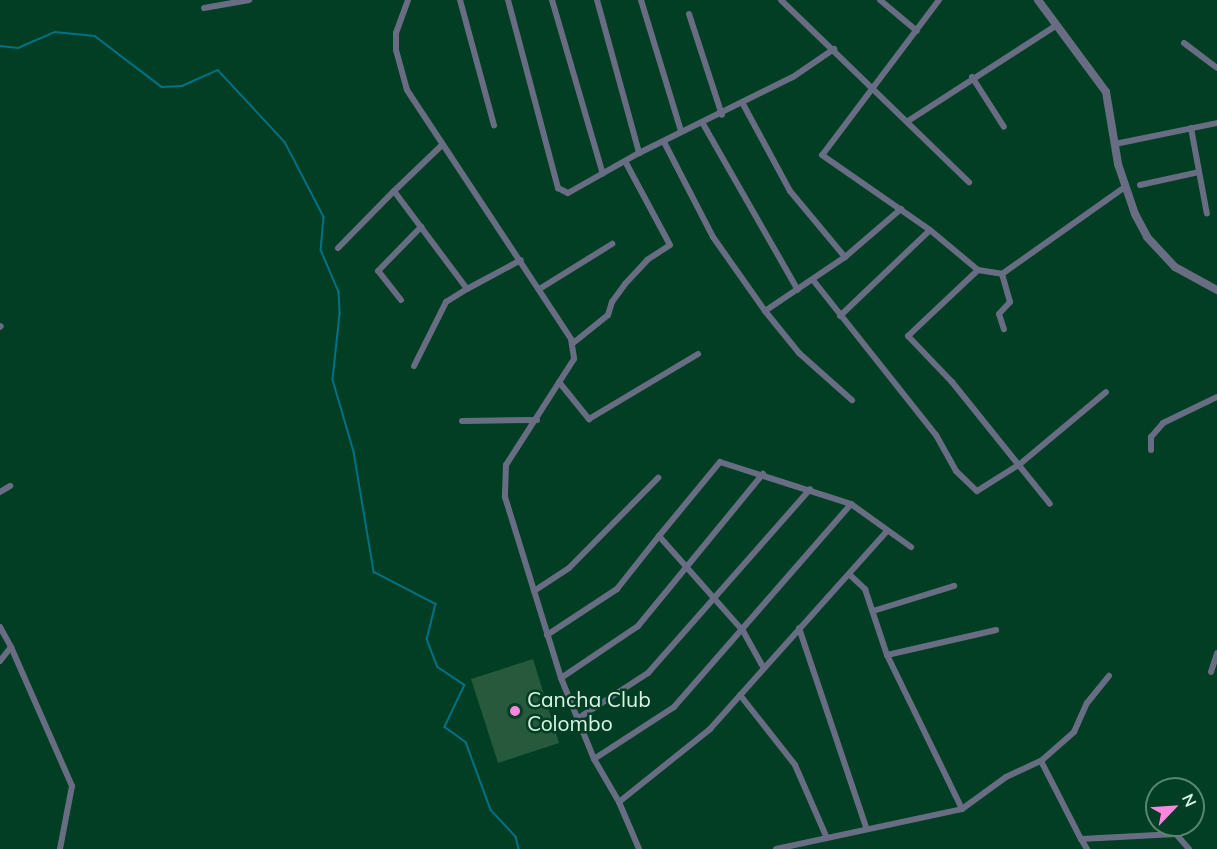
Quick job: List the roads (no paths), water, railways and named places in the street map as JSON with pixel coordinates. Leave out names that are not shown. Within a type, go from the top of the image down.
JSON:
[{"type":"street","points":[[204,8],[249,0]]},
{"type":"street","points":[[408,0],[396,33],[399,68],[406,90],[441,146],[541,288],[572,344],[574,359],[537,420],[514,448],[503,478],[561,678],[594,759],[619,802],[639,849]]},
{"type":"street","points":[[460,0],[494,125]]},
{"type":"street","points":[[508,0],[558,188],[568,193],[681,131],[723,115],[818,63],[834,49]]},
{"type":"street","points":[[552,0],[603,174]]},
{"type":"street","points":[[597,0],[639,153]]},
{"type":"street","points":[[641,0],[681,131]]},
{"type":"street","points":[[782,0],[875,87],[969,182]]},
{"type":"street","points":[[880,0],[918,30]]},
{"type":"street","points":[[1038,0],[1106,92],[1125,187],[1135,214],[1161,255],[1217,290]]},
{"type":"street","points":[[937,1],[918,30],[822,155],[930,230],[978,270],[1002,274],[1125,187]]},
{"type":"street","points":[[689,14],[723,115]]},
{"type":"street","points":[[908,121],[972,77],[1057,25]]},
{"type":"street","points":[[1184,43],[1217,68]]},
{"type":"street","points":[[972,77],[1004,127]]},
{"type":"street","points":[[743,104],[790,191],[845,257]]},
{"type":"street","points":[[702,122],[798,290]]},
{"type":"street","points":[[1115,144],[1217,123]]},
{"type":"street","points":[[1191,128],[1206,214]]},
{"type":"street","points":[[664,142],[713,237],[765,311],[799,353],[852,400]]},
{"type":"street","points":[[338,248],[393,191],[441,146]]},
{"type":"street","points":[[572,344],[608,315],[612,302],[647,260],[670,245],[626,163]]},
{"type":"street","points":[[1140,185],[1199,172]]},
{"type":"street","points":[[393,191],[466,289]]},
{"type":"street","points":[[765,311],[845,257],[901,209]]},
{"type":"street","points":[[401,300],[378,271],[421,227]]},
{"type":"street","points":[[840,316],[930,230]]},
{"type":"street","points":[[541,288],[612,244]]},
{"type":"street","points":[[414,366],[447,302],[466,289],[521,260]]},
{"type":"street","points":[[978,270],[908,336],[1020,464],[1050,504]]},
{"type":"street","points":[[1002,274],[1010,302],[999,314],[1004,329]]},
{"type":"street","points":[[813,280],[936,435],[956,471],[977,491],[1020,464],[1106,392]]},
{"type":"street","points":[[558,382],[589,419],[698,354]]},
{"type":"street","points":[[1151,450],[1152,437],[1163,423],[1217,397]]},
{"type":"street","points":[[462,421],[537,420]]},
{"type":"street","points":[[548,635],[617,590],[720,462],[851,504],[911,547]]},
{"type":"street","points":[[561,678],[638,626],[763,474]]},
{"type":"street","points":[[534,591],[569,568],[658,478]]},
{"type":"street","points":[[0,492],[10,486]]},
{"type":"street","points":[[577,719],[648,673],[713,602],[810,489]]},
{"type":"street","points":[[594,759],[674,707],[743,632],[851,504]]},
{"type":"street","points":[[619,802],[710,729],[763,667],[850,575],[887,531]]},
{"type":"street","points":[[659,536],[713,602],[743,632],[763,667]]},
{"type":"street","points":[[850,575],[865,589],[886,656],[962,809]]},
{"type":"street","points":[[873,611],[954,586]]},
{"type":"street","points":[[0,627],[72,786],[60,849]]},
{"type":"street","points":[[799,628],[866,827]]},
{"type":"street","points":[[886,656],[996,630]]},
{"type":"street","points":[[0,661],[11,647]]},
{"type":"street","points":[[1211,672],[1217,653]]},
{"type":"street","points":[[777,849],[866,827],[962,809],[1006,777],[1041,761],[1074,732],[1087,703],[1109,676]]},
{"type":"street","points":[[740,695],[795,765],[826,836]]},
{"type":"street","points":[[1041,761],[1087,849]]},
{"type":"street","points":[[1081,839],[1176,834],[1189,849]]},
{"type":"waterway","points":[[0,46],[18,48],[55,32],[95,36],[162,87],[182,86],[218,70],[285,142],[324,217],[321,250],[339,292],[340,314],[333,380],[354,452],[374,572],[436,604],[427,639],[438,667],[465,685],[445,727],[466,742],[491,810],[516,837],[519,849]]},
{"type":"place","name":"Cancha Club Colombo","points":[[515,711]]}]
